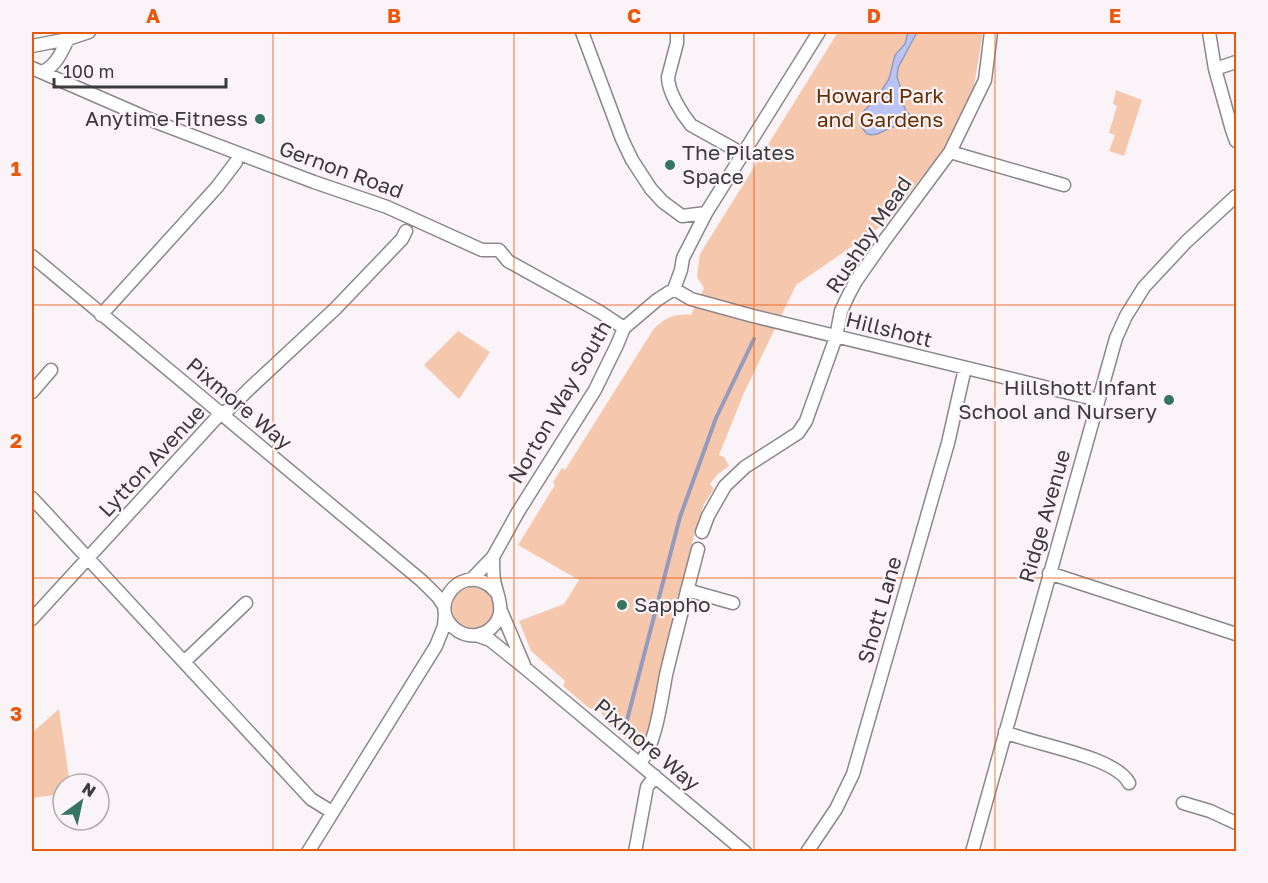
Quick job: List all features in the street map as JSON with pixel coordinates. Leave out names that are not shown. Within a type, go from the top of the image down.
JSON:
[{"type":"street","points":[[32,46],[89,32]]},
{"type":"street","points":[[582,32],[622,139],[641,175],[663,202],[682,216],[706,213]]},
{"type":"street","points":[[677,32],[677,43],[668,78],[670,91],[691,125],[743,154]]},
{"type":"street","points":[[674,289],[681,270],[682,258],[706,213],[819,32]]},
{"type":"street","name":"Rushby Mead","points":[[702,532],[725,486],[745,467],[798,433],[806,421],[836,337],[841,311],[856,281],[950,152],[985,80],[991,32]]},
{"type":"street","points":[[1209,32],[1215,69],[1236,141]]},
{"type":"street","points":[[37,70],[49,69],[55,64],[68,39]]},
{"type":"street","points":[[1215,69],[1236,62]]},
{"type":"street","name":"Gernon Road","points":[[37,70],[165,125],[314,182],[387,207],[482,250],[499,250],[508,261],[600,312],[624,328]]},
{"type":"street","points":[[950,152],[1064,185]]},
{"type":"street","points":[[101,315],[217,187],[236,162]]},
{"type":"street","name":"Ridge Avenue","points":[[972,852],[1116,338],[1136,298],[1150,280],[1186,242],[1236,196]]},
{"type":"street","name":"Lytton Avenue","points":[[32,619],[220,414],[228,410],[336,308],[402,239],[406,231]]},
{"type":"street","name":"Pixmore Way","points":[[32,256],[422,581],[438,597],[445,610]]},
{"type":"street","name":"Hillshott","points":[[674,289],[691,299],[836,337],[1098,400]]},
{"type":"street","name":"Norton Way South","points":[[471,580],[493,557],[595,390],[624,328],[674,289]]},
{"type":"street","name":"Shott Lane","points":[[807,852],[836,809],[854,774],[948,443],[965,368]]},
{"type":"street","points":[[32,392],[51,370]]},
{"type":"street","points":[[32,498],[311,799],[332,812]]},
{"type":"street","points":[[640,764],[654,734],[698,549]]},
{"type":"street","points":[[436,646],[452,636],[484,633],[497,622],[501,611],[494,578],[493,557]]},
{"type":"street","points":[[1049,573],[1236,634]]},
{"type":"street","points":[[308,852],[436,646],[444,626],[450,591],[463,581],[471,580],[486,583],[497,593]]},
{"type":"street","name":"Pixmore Way","points":[[422,581],[436,586],[456,585]]},
{"type":"street","points":[[687,590],[734,603]]},
{"type":"street","points":[[184,662],[246,603]]},
{"type":"street","points":[[445,610],[448,622],[453,628],[470,635]]},
{"type":"street","name":"Pixmore Way","points":[[501,611],[525,668]]},
{"type":"street","name":"Pixmore Way","points":[[470,635],[490,640],[745,852]]},
{"type":"street","points":[[1005,732],[1103,762],[1121,772],[1129,783]]},
{"type":"street","points":[[635,852],[647,787],[655,776]]},
{"type":"street","points":[[1183,803],[1236,823]]},
{"type":"green space","name":"Howard Park and Gardens","points":[[838,32],[983,32],[974,86],[948,145],[883,225],[796,285],[744,393],[719,455],[724,457],[729,466],[710,484],[714,489],[704,504],[695,531],[647,740],[637,749],[605,721],[601,711],[595,706],[593,709],[589,708],[563,686],[565,681],[531,651],[519,621],[564,604],[579,580],[518,545],[555,485],[553,482],[562,468],[565,470],[653,330],[670,317],[691,315],[704,288],[697,277],[700,254]]},
{"type":"green space","points":[[1116,90],[1142,100],[1124,156],[1109,151],[1115,135],[1109,133],[1117,106],[1113,104]]},
{"type":"green space","points":[[458,331],[490,352],[459,399],[424,365]]},
{"type":"green space","points":[[473,587],[488,593],[494,608],[488,623],[473,629],[458,623],[452,608],[458,593]]},
{"type":"green space","points":[[59,709],[68,772],[51,772],[51,796],[32,798],[32,733]]},
{"type":"water","points":[[908,32],[917,32],[898,68],[897,77],[906,111],[915,119],[909,128],[895,126],[878,134],[867,134],[860,125],[863,112],[876,99],[889,79],[895,55],[905,44]]},
{"type":"waterway","points":[[626,724],[680,517],[716,418],[754,339]]},
{"type":"place","name":"Anytime Fitness","points":[[260,119]]},
{"type":"place","name":"The Pilates Space","points":[[670,165]]},
{"type":"place","name":"Hillshott Infant School and Nursery","points":[[1169,400]]},
{"type":"place","name":"Sappho","points":[[622,605]]}]
